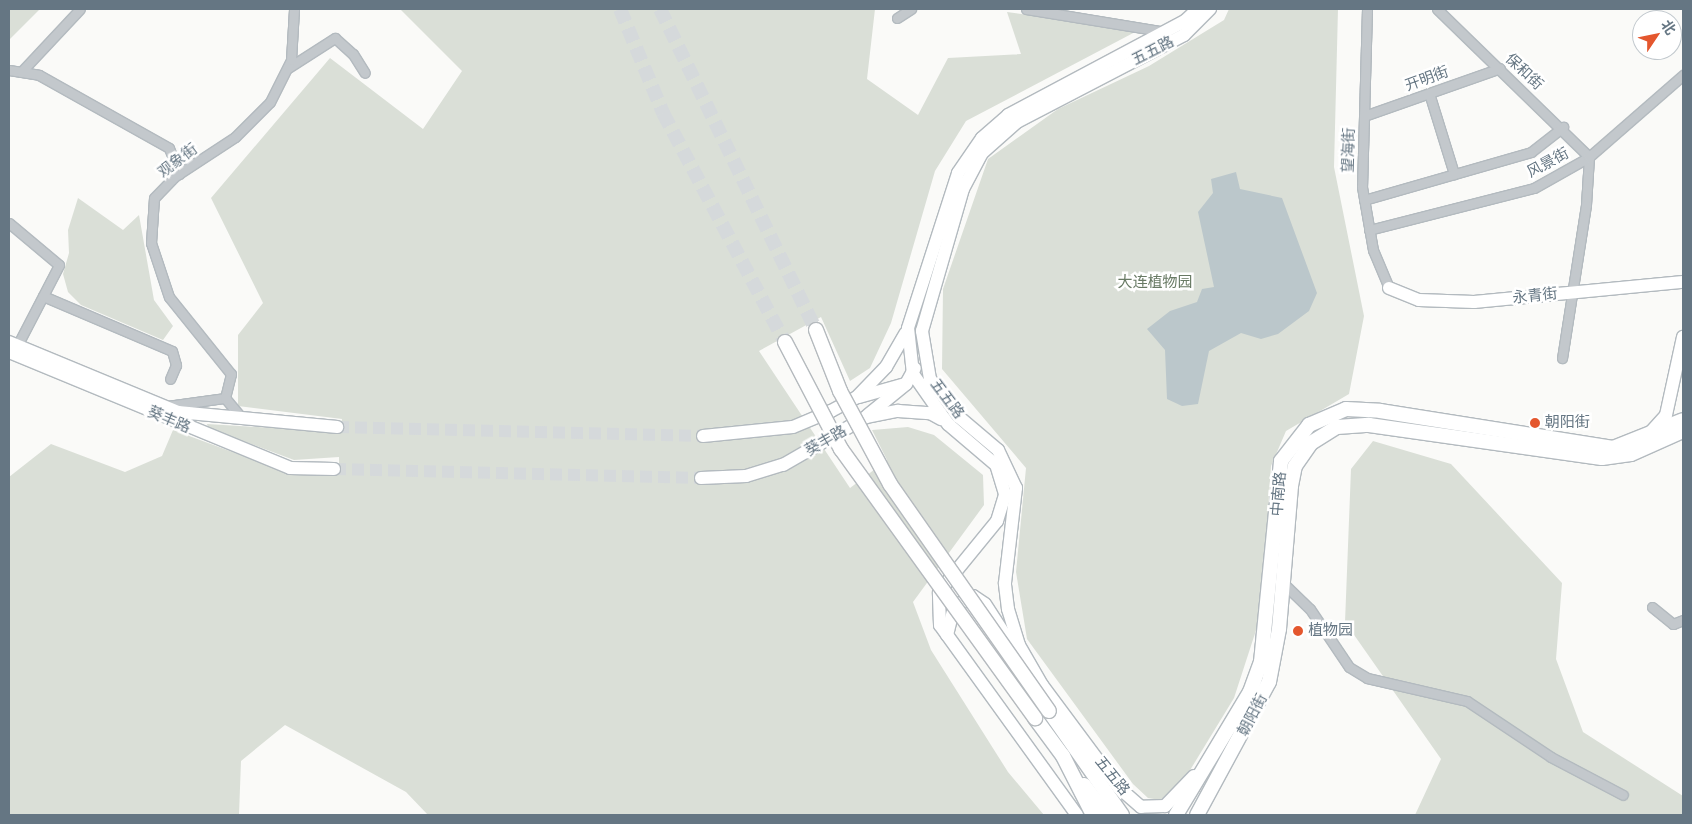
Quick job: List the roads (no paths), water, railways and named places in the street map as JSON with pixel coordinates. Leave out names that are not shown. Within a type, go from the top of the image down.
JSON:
[{"type":"main road","name":"五五路","points":[[909,379],[908,328],[958,173],[982,138],[1008,115],[1166,32],[1198,9]]},
{"type":"main road","name":"五五路","points":[[1208,757],[1165,806],[1141,807],[1118,786],[1042,685],[1019,645],[1008,609],[1005,583],[1016,488],[998,450],[958,418],[930,379],[922,345],[924,315],[934,280],[963,189],[982,153],[1017,122],[1184,35],[1210,9]]},
{"type":"main road","name":"永青街","points":[[1389,288],[1419,300],[1446,301],[1570,293],[1683,282]]},
{"type":"main road","name":"葵丰路","points":[[703,436],[793,427],[857,398],[886,367],[908,328]]},
{"type":"main road","points":[[816,330],[840,391],[890,484],[1122,815]]},
{"type":"main road","name":"五五路","points":[[786,342],[841,450],[1063,756],[1093,815]]},
{"type":"main road","points":[[866,417],[909,379],[922,345]]},
{"type":"main road","name":"葵丰路","points":[[12,346],[162,407],[242,418],[337,427]]},
{"type":"main road","name":"葵丰路","points":[[12,346],[290,468],[334,469]]},
{"type":"main road","points":[[1643,438],[1666,414],[1683,347]]},
{"type":"main road","points":[[909,379],[921,389],[943,398]]},
{"type":"main road","points":[[857,398],[909,379]]},
{"type":"main road","name":"五五路","points":[[921,389],[948,424],[996,465],[1005,494],[997,521],[939,592],[937,614],[947,636],[1005,719],[1077,815]]},
{"type":"main road","points":[[874,392],[882,404]]},
{"type":"main road","name":"中南路","points":[[1176,815],[1208,757],[1250,692],[1261,662],[1281,461],[1309,425],[1346,409],[1586,446],[1613,448],[1643,438],[1683,420]]},
{"type":"main road","name":"葵丰路","points":[[701,478],[746,476],[783,465],[866,417],[898,411],[930,413],[948,424]]},
{"type":"main road","name":"朝阳街","points":[[1204,800],[1270,682],[1283,583],[1295,466],[1310,443],[1337,427],[1388,426],[1444,438],[1602,458],[1631,454],[1683,431]]},
{"type":"main road","points":[[947,636],[948,618],[959,601],[979,598],[1042,685]]},
{"type":"main road","points":[[1005,719],[1069,815]]},
{"type":"main road","points":[[1063,756],[1107,815]]},
{"type":"main road","points":[[1118,786],[1136,815]]},
{"type":"main road","points":[[1193,815],[1204,800]]},
{"type":"main road","points":[[1197,815],[1204,800]]},
{"type":"street","points":[[21,72],[80,9]]},
{"type":"street","name":"观象街","points":[[225,398],[231,374],[169,297],[151,243],[154,198],[179,174],[235,137],[270,102],[287,68],[294,9]]},
{"type":"street","points":[[897,18],[912,9]]},
{"type":"street","points":[[1026,9],[1052,10],[1184,35]]},
{"type":"street","name":"望海街","points":[[1368,9],[1364,116],[1364,200],[1369,230],[1389,288]]},
{"type":"street","name":"保和街","points":[[1437,9],[1563,127],[1589,157]]},
{"type":"street","points":[[287,68],[335,38],[353,54],[365,73]]},
{"type":"street","name":"开明街","points":[[1364,116],[1500,68]]},
{"type":"street","points":[[9,70],[39,75],[169,148],[179,174]]},
{"type":"street","name":"风景街","points":[[1369,230],[1534,188],[1589,157],[1683,75]]},
{"type":"street","points":[[1430,93],[1454,174]]},
{"type":"street","points":[[1364,200],[1530,152],[1563,127]]},
{"type":"street","points":[[1562,358],[1570,293],[1586,205],[1589,157]]},
{"type":"street","points":[[9,224],[59,265],[43,296],[12,346]]},
{"type":"street","points":[[43,296],[172,351],[176,365],[170,379]]},
{"type":"street","points":[[162,407],[225,398],[242,418]]},
{"type":"street","points":[[1283,583],[1310,610],[1349,667],[1367,678],[1468,701],[1551,757],[1622,795]]},
{"type":"street","points":[[1652,607],[1673,624],[1683,620]]},
{"type":"tunnel","points":[[620,9],[663,113],[785,342]]},
{"type":"tunnel","points":[[660,9],[816,330]]},
{"type":"tunnel","points":[[337,427],[703,436]]},
{"type":"tunnel","points":[[334,469],[701,478]]},
{"type":"place","name":"朝阳街","points":[[1535,423]]},
{"type":"place","name":"植物园","points":[[1298,631]]},
{"type":"park label","name":"大连植物园","points":[[1155,283]]}]
